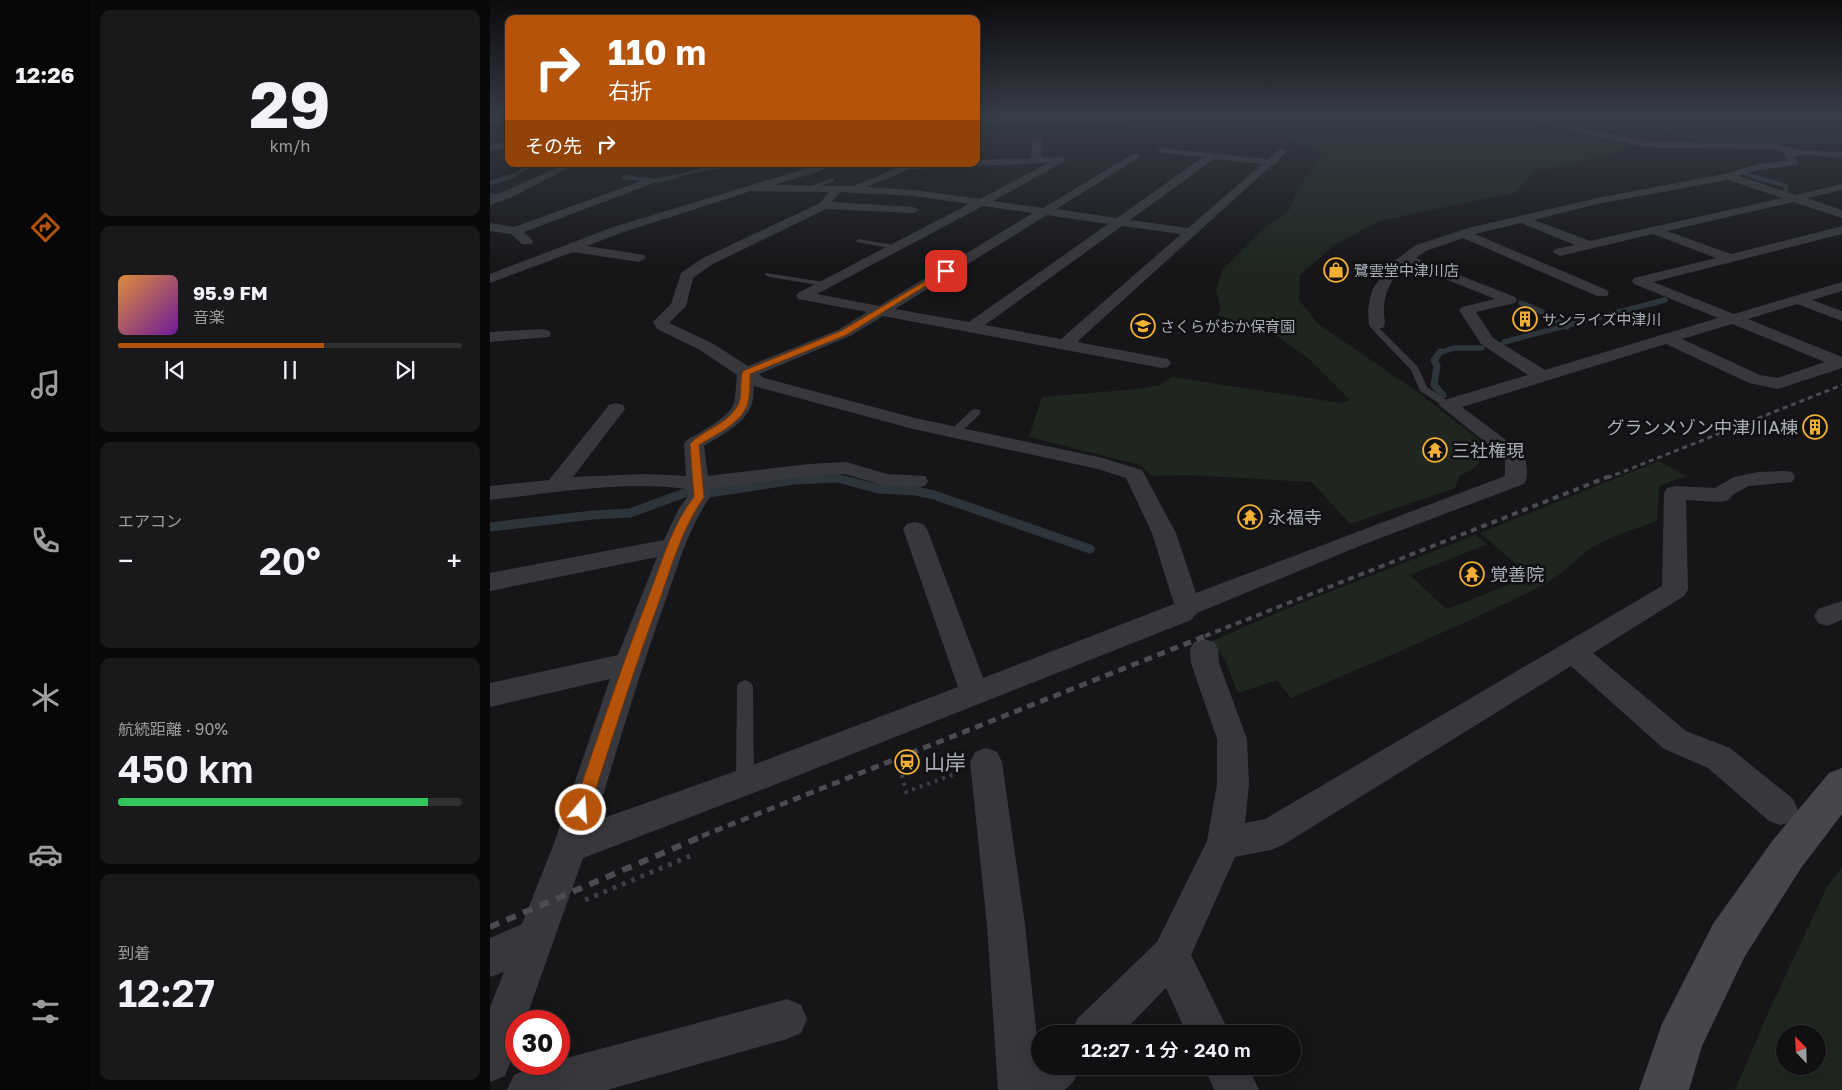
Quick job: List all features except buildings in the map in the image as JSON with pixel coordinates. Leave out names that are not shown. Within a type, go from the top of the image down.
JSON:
[{"type":"street","points":[[492,200],[564,167]]},
{"type":"street","points":[[493,277],[617,230],[822,167]]},
{"type":"street","points":[[852,189],[907,167]]},
{"type":"street","points":[[949,176],[968,167]]},
{"type":"street","points":[[1049,167],[803,296],[1162,363]]},
{"type":"street","points":[[746,373],[844,333],[1120,167]]},
{"type":"street","points":[[972,328],[1121,222],[1189,167]]},
{"type":"street","points":[[1066,344],[1267,167]]},
{"type":"street","points":[[1377,325],[1376,309],[1379,290],[1395,267],[1421,248],[1464,234],[1596,201],[1728,176],[1759,167]]},
{"type":"street","points":[[1728,176],[1842,214]]},
{"type":"street","points":[[515,231],[647,182]]},
{"type":"street","points":[[749,188],[806,189],[835,185],[852,189],[914,193],[1193,232]]},
{"type":"street","points":[[824,205],[835,185]]},
{"type":"street","points":[[914,193],[932,185]]},
{"type":"street","points":[[1560,252],[1842,187]]},
{"type":"street","points":[[913,210],[824,205],[695,269],[684,281],[678,306],[661,322],[663,326],[696,340],[725,356],[758,382],[913,423],[1103,464],[1134,474],[1164,533],[1188,606]]},
{"type":"street","points":[[1524,220],[1588,245]]},
{"type":"street","points":[[490,227],[515,231],[534,246],[553,255]]},
{"type":"street","points":[[1652,230],[1730,258]]},
{"type":"street","points":[[1841,363],[1638,281],[1842,230]]},
{"type":"street","points":[[1464,234],[1602,293]]},
{"type":"street","points":[[572,247],[639,258]]},
{"type":"street","points":[[1407,258],[1510,300],[1466,310],[1487,341],[1543,377]]},
{"type":"street","points":[[1448,405],[1842,286]]},
{"type":"street","points":[[1796,299],[1842,316]]},
{"type":"street","points":[[490,337],[543,334]]},
{"type":"street","points":[[1668,339],[1755,379],[1778,384],[1841,363]]},
{"type":"street","points":[[490,1061],[570,846],[628,664],[673,546],[689,510],[699,497],[694,444],[728,422],[738,412],[744,403],[746,373]]},
{"type":"street","points":[[570,846],[745,782],[1182,613],[1188,606],[1372,533],[1516,479],[1516,456],[1448,405]]},
{"type":"street","points":[[556,485],[616,409]]},
{"type":"street","points":[[490,493],[556,485],[654,480],[698,484],[809,470],[846,468],[885,480],[917,480]]},
{"type":"street","points":[[1224,844],[1270,834],[1675,590],[1675,493],[1720,495],[1728,486],[1740,481],[1784,477]]},
{"type":"street","points":[[915,529],[974,693]]},
{"type":"street","points":[[490,582],[673,546]]},
{"type":"street","points":[[1101,1025],[1172,956],[1224,844],[1233,784],[1232,739],[1205,663],[1204,649]]},
{"type":"street","points":[[1572,652],[1675,740],[1719,758],[1781,810]]},
{"type":"street","points":[[490,695],[628,664]]},
{"type":"street","points":[[986,762],[1006,925],[1020,1090]]},
{"type":"street","points":[[1664,1090],[1679,1041],[1729,940],[1787,854],[1842,785]]},
{"type":"street","points":[[490,958],[538,928]]},
{"type":"street","points":[[1172,956],[1205,1025]]},
{"type":"street","points":[[529,1090],[787,1019]]},
{"type":"street","points":[[1035,1090],[1050,1075]]},
{"type":"street","points":[[1230,1075],[1237,1090]]},
{"type":"lane","points":[[859,241],[894,247]]},
{"type":"lane","points":[[769,275],[824,284]]},
{"type":"lane","points":[[1377,325],[1376,329],[1414,369],[1423,389],[1448,405]]},
{"type":"lane","points":[[956,431],[976,412]]},
{"type":"lane","points":[[745,782],[746,686]]},
{"type":"path","points":[[902,776],[906,792],[986,762]]},
{"type":"path","points":[[538,928],[695,854]]},
{"type":"shaded area","points":[[1313,167],[1557,167],[1532,172],[1517,192],[1379,221],[1336,244],[1300,275],[1299,300],[1318,324],[1415,390],[1483,443],[1480,461],[1471,470],[1459,476],[1455,488],[1350,524],[1312,482],[1185,475],[1152,476],[1140,465],[1029,437],[1042,397],[1138,389],[1160,385],[1172,377],[1341,403],[1350,400],[1310,360],[1277,336],[1217,315],[1221,309],[1216,290],[1223,269],[1267,226],[1290,209],[1298,189]]},
{"type":"shaded area","points":[[1659,461],[1686,476],[1659,486],[1657,521],[1600,543],[1552,580],[1514,599],[1419,643],[1291,698],[1277,680],[1238,693],[1225,660],[1212,641],[1286,609],[1475,535],[1488,544],[1410,575],[1446,609],[1458,605],[1530,576],[1480,533]]},
{"type":"shaded area","points":[[1842,867],[1842,1090],[1735,1090],[1769,1011],[1827,887]]},
{"type":"waterway","points":[[510,177],[528,167]]},
{"type":"waterway","points":[[672,177],[723,167]]},
{"type":"waterway","points":[[1745,174],[1756,177]]},
{"type":"waterway","points":[[626,177],[624,177],[657,181],[677,176]]},
{"type":"waterway","points":[[1752,176],[1786,186],[1785,193]]},
{"type":"waterway","points":[[490,183],[510,177]]},
{"type":"waterway","points":[[490,195],[499,197]]},
{"type":"waterway","points":[[1565,326],[1665,300]]},
{"type":"waterway","points":[[1521,303],[1542,312],[1565,326]]},
{"type":"waterway","points":[[1504,342],[1565,326]]},
{"type":"waterway","points":[[1439,353],[1454,348],[1482,348]]},
{"type":"waterway","points":[[1439,353],[1434,360],[1437,366],[1434,385],[1443,395]]},
{"type":"waterway","points":[[709,493],[794,480],[837,478],[879,489],[916,491],[934,495],[1090,549]]},
{"type":"waterway","points":[[490,527],[593,515],[630,513],[690,491]]},
{"type":"railway","points":[[1607,478],[1842,385]]},
{"type":"railway","points":[[1205,636],[1610,476]]},
{"type":"railway","points":[[702,836],[1208,635]]},
{"type":"railway","points":[[490,927],[705,835]]},
{"type":"place","name":"鷺雲堂中津川店","points":[[1336,270]]},
{"type":"place","name":"サンライズ中津川","points":[[1525,319]]},
{"type":"place","name":"さくらがおか保育園","points":[[1143,326]]},
{"type":"place","name":"グランメゾン中津川A棟","points":[[1815,427]]},
{"type":"place","name":"三社権現","points":[[1435,450]]},
{"type":"place","name":"永福寺","points":[[1250,517]]},
{"type":"place","name":"覚善院","points":[[1472,574]]},
{"type":"place","name":"山岸","points":[[907,762]]},
{"type":"route","points":[[581,810],[628,664],[673,546],[689,510],[699,497],[694,444],[728,422],[738,412],[744,403],[746,373],[844,333],[946,271]]}]
